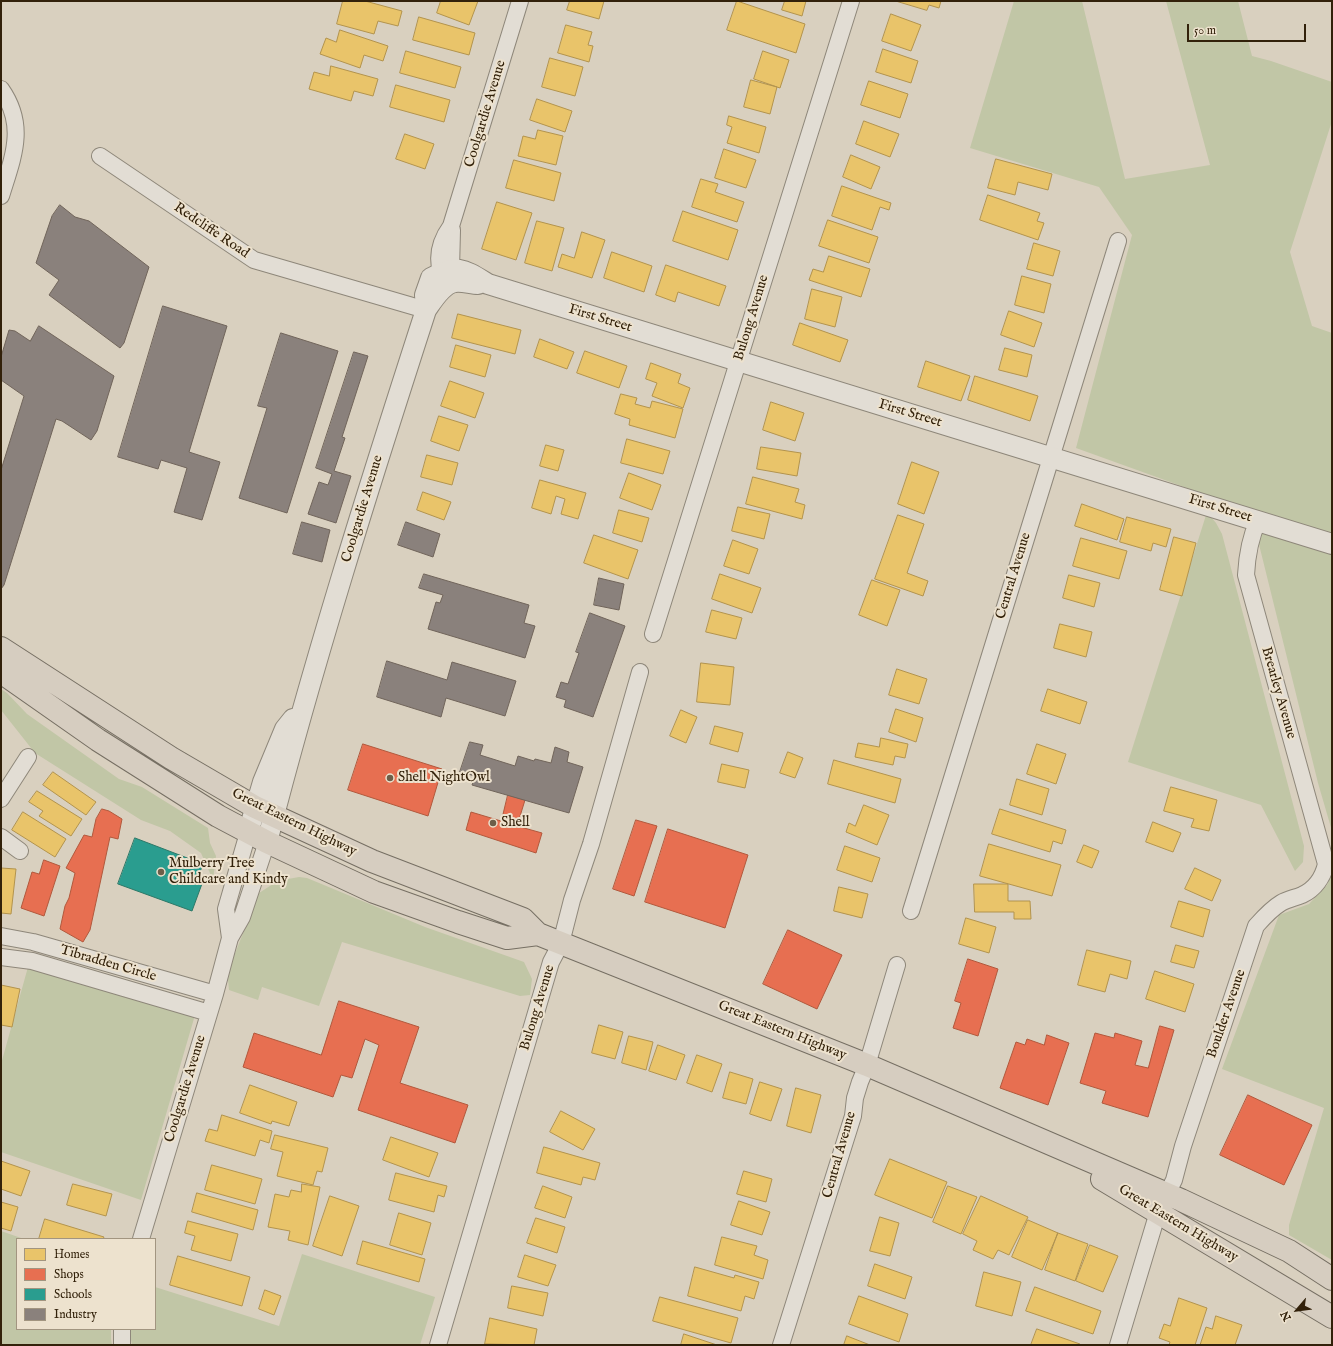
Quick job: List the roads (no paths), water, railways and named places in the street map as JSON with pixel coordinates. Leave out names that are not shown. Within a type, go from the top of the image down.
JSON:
[{"type":"highway","name":"Great Eastern Highway","points":[[1,648],[171,758],[264,812],[372,861],[523,919],[538,934],[867,1065],[1023,1133],[1162,1203],[1289,1251],[1332,1279]]},
{"type":"highway","name":"Great Eastern Highway","points":[[1,672],[98,740],[218,816],[257,837],[374,892],[458,922],[507,938],[538,934]]},
{"type":"highway","name":"Great Eastern Highway","points":[[1162,1203],[1332,1318]]},
{"type":"street","name":"Coolgardie Avenue","points":[[141,1238],[215,994],[230,938],[242,917],[257,837],[264,812],[302,708],[426,310],[425,295],[427,286],[431,278],[448,276],[440,252],[444,236],[451,226],[520,1]]},
{"type":"street","name":"Bulong Avenue","points":[[653,634],[851,1]]},
{"type":"street","points":[[1,89],[10,104],[15,120],[17,135],[1,196]]},
{"type":"street","name":"Redcliffe Road","points":[[100,156],[254,260],[426,310]]},
{"type":"street","name":"Central Avenue","points":[[911,911],[1050,457],[1118,242]]},
{"type":"street","name":"First Street","points":[[448,276],[467,270],[488,284],[1332,544]]},
{"type":"street","name":"Brearley Avenue","points":[[1258,521],[1249,550],[1246,575],[1326,864]]},
{"type":"street","name":"Bulong Avenue","points":[[438,1345],[551,962],[561,943],[572,900],[591,844],[640,672]]},
{"type":"street","points":[[1,799],[28,756]]},
{"type":"street","points":[[1,838],[20,851]]},
{"type":"street","name":"Boulder Avenue","points":[[1118,1345],[1162,1203],[1174,1180],[1183,1146],[1256,926],[1266,914],[1282,902],[1304,894],[1316,885],[1324,874],[1326,864]]},
{"type":"street","name":"Tibradden Circle","points":[[1,936],[32,942],[215,994]]},
{"type":"street","name":"Tibradden Circle","points":[[1,957],[32,961],[209,1012]]},
{"type":"street","name":"Central Avenue","points":[[781,1345],[853,1116],[855,1098],[867,1065],[897,965]]},
{"type":"street","points":[[122,1330],[122,1345]]},
{"type":"place","name":"Shell NightOwl","points":[[390,778]]},
{"type":"place","name":"Shell","points":[[493,823]]},
{"type":"place","name":"Mulberry Tree Childcare and Kindy","points":[[161,872]]}]
